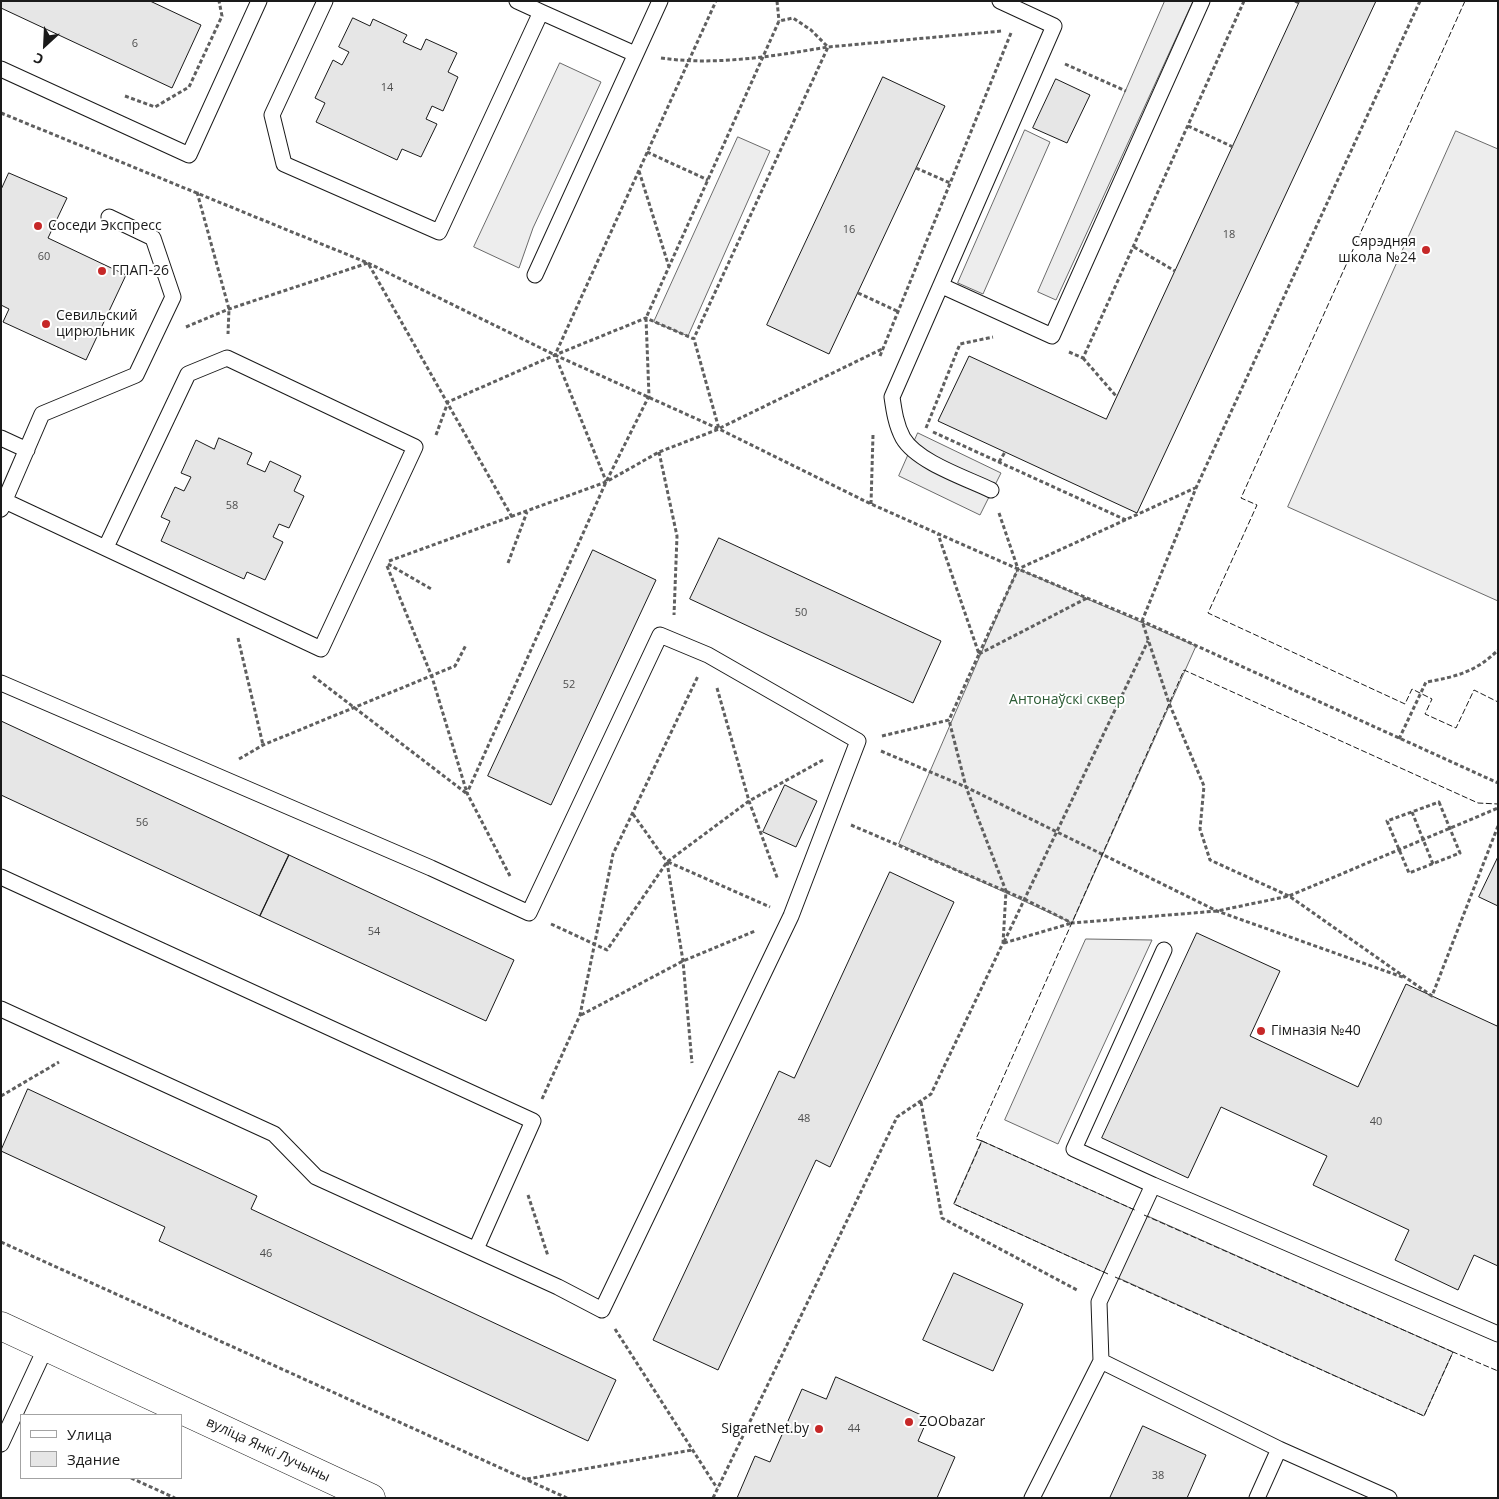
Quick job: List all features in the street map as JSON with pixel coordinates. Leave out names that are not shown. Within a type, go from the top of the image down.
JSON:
[{"type":"main road","name":"вуліца Янкі Лучыны","points":[[1,1326],[371,1498]]},
{"type":"lane","points":[[1,69],[189,155],[260,1]]},
{"type":"lane","points":[[325,1],[272,115],[284,164],[439,232],[541,12]]},
{"type":"lane","points":[[517,1],[635,54]]},
{"type":"lane","points":[[535,275],[660,1]]},
{"type":"lane","points":[[992,490],[919,455],[903,438],[894,415],[892,397],[1054,26],[1000,1]]},
{"type":"lane","points":[[942,286],[1052,336],[1202,1]]},
{"type":"lane","points":[[106,547],[188,374],[226,358],[415,447],[321,649],[106,547],[3,505],[42,414],[136,375],[173,297],[153,238],[109,217]]},
{"type":"lane","points":[[1,438],[27,450]]},
{"type":"lane","points":[[1,684],[432,868],[529,913],[660,635],[708,655],[858,741],[790,916],[602,1310],[558,1287],[316,1176],[274,1134],[1,1009]]},
{"type":"lane","points":[[1,876],[532,1121],[476,1249]]},
{"type":"lane","points":[[1164,950],[1074,1148],[1153,1185],[1498,1334]]},
{"type":"lane","points":[[1032,1498],[1101,1361],[1099,1302],[1153,1185]]},
{"type":"lane","points":[[1,1444],[46,1347]]},
{"type":"lane","points":[[1101,1361],[1279,1449],[1389,1498]]},
{"type":"lane","points":[[1257,1498],[1279,1449]]},
{"type":"path","points":[[120,94],[155,107],[189,86],[222,16],[219,1]]},
{"type":"path","points":[[606,482],[555,355],[716,1]]},
{"type":"path","points":[[467,793],[606,482],[649,396],[646,318],[779,21],[777,1]]},
{"type":"path","points":[[1083,358],[1244,1]]},
{"type":"path","points":[[1295,1],[1300,3]]},
{"type":"path","points":[[1420,1],[1196,488],[1142,621],[1170,703],[1204,786],[1200,829],[1210,860],[1289,896],[1432,996],[1498,826]]},
{"type":"path","points":[[779,21],[793,18],[811,30],[828,47]]},
{"type":"path","points":[[635,54],[688,62],[763,57],[828,47],[1013,30],[897,311],[882,348],[880,358]]},
{"type":"path","points":[[719,429],[694,338],[828,47]]},
{"type":"path","points":[[1042,53],[1126,91]]},
{"type":"path","points":[[1,113],[368,263],[555,355],[719,429],[871,504],[1142,621],[1498,783]]},
{"type":"path","points":[[1188,126],[1233,147]]},
{"type":"path","points":[[647,152],[708,180]]},
{"type":"path","points":[[916,168],[950,183]]},
{"type":"path","points":[[639,170],[670,268]]},
{"type":"path","points":[[196,192],[229,309],[226,358]]},
{"type":"path","points":[[1134,247],[1175,271]]},
{"type":"path","points":[[152,340],[229,309],[368,263]]},
{"type":"path","points":[[368,263],[512,517]]},
{"type":"path","points":[[858,293],[897,311]]},
{"type":"path","points":[[434,438],[448,402],[646,318],[694,338]]},
{"type":"path","points":[[926,428],[960,344],[994,336]]},
{"type":"path","points":[[386,563],[606,482],[659,452],[719,429],[882,348]]},
{"type":"path","points":[[1065,350],[1083,358],[1116,396]]},
{"type":"path","points":[[923,421],[926,428],[1126,520]]},
{"type":"path","points":[[871,504],[873,434]]},
{"type":"path","points":[[659,452],[677,536],[673,640]]},
{"type":"path","points":[[1000,462],[1005,452]]},
{"type":"path","points":[[1003,943],[1006,891],[966,787],[949,720],[1018,569],[1196,488]]},
{"type":"path","points":[[992,490],[1018,569]]},
{"type":"path","points":[[508,563],[527,512]]},
{"type":"path","points":[[938,534],[979,654]]},
{"type":"path","points":[[389,554],[386,563],[432,677],[467,793],[529,913],[606,950],[667,862],[749,801],[858,741],[949,720]]},
{"type":"path","points":[[386,563],[433,590]]},
{"type":"path","points":[[979,654],[1088,598]]},
{"type":"path","points":[[231,607],[263,745]]},
{"type":"path","points":[[713,1498],[897,1117],[932,1094],[1148,640]]},
{"type":"path","points":[[212,774],[263,745],[455,666],[466,645]]},
{"type":"path","points":[[1400,739],[1426,682],[1458,677],[1498,650]]},
{"type":"path","points":[[708,655],[749,801],[790,916]]},
{"type":"path","points":[[532,1121],[580,1016],[613,854],[708,655]]},
{"type":"path","points":[[313,676],[467,793]]},
{"type":"path","points":[[858,741],[966,787],[1217,912],[1409,980]]},
{"type":"path","points":[[1439,802],[1449,828],[1460,853],[1409,873],[1387,821],[1439,802]]},
{"type":"path","points":[[1003,943],[1072,923],[1217,912],[1289,896],[1498,808]]},
{"type":"path","points":[[1412,812],[1433,864]]},
{"type":"path","points":[[633,814],[667,862],[683,961],[692,1066]]},
{"type":"path","points":[[829,816],[899,844],[1006,891],[1072,923]]},
{"type":"path","points":[[667,862],[790,916]]},
{"type":"path","points":[[580,1016],[683,961],[790,916]]},
{"type":"path","points":[[1,1096],[84,1047]]},
{"type":"path","points":[[921,1101],[942,1218],[1099,1302]]},
{"type":"path","points":[[516,1160],[558,1287]]},
{"type":"path","points":[[1,1242],[567,1498]]},
{"type":"path","points":[[602,1310],[717,1488]]},
{"type":"path","points":[[526,1479],[692,1450]]},
{"type":"path","points":[[133,1479],[175,1498]]},
{"type":"shaded area","points":[[1165,1],[1193,1],[1056,300],[1038,292]]},
{"type":"shaded area","points":[[560,63],[601,82],[533,228],[519,268],[474,247]]},
{"type":"shaded area","points":[[1025,130],[1050,142],[983,294],[958,283]]},
{"type":"shaded area","points":[[1456,131],[1498,149],[1498,601],[1288,507]]},
{"type":"shaded area","points":[[738,137],[770,151],[688,336],[654,322]]},
{"type":"shaded area","points":[[918,433],[1001,473],[980,515],[899,476]]},
{"type":"shaded area","name":"Антонаўскі сквер","points":[[1018,569],[1196,646],[1072,923],[899,844]]},
{"type":"shaded area","points":[[1086,939],[1152,940],[1058,1144],[1005,1120]]},
{"type":"shaded area","points":[[982,1141],[1137,1211],[1108,1274],[954,1204]]},
{"type":"shaded area","points":[[1143,1214],[1453,1352],[1424,1416],[1114,1276]]},
{"type":"building","points":[[1,1],[150,1],[201,25],[172,88],[1,8]]},
{"type":"building","points":[[1300,1],[1376,1],[1137,513],[938,421],[969,356],[1106,419]]},
{"type":"building","points":[[353,18],[370,26],[373,19],[407,35],[403,42],[421,50],[426,39],[457,53],[448,72],[458,77],[443,111],[432,106],[426,119],[437,124],[421,157],[402,149],[397,160],[316,122],[325,103],[315,98],[333,60],[342,65],[349,52],[339,47]]},
{"type":"building","points":[[883,77],[945,106],[829,354],[767,325]]},
{"type":"building","points":[[1056,79],[1090,95],[1067,143],[1033,128]]},
{"type":"building","points":[[9,173],[67,198],[48,238],[126,275],[86,360],[3,322],[9,309],[1,305],[1,190]]},
{"type":"building","points":[[219,438],[252,453],[247,464],[265,472],[270,461],[301,476],[294,491],[304,496],[289,528],[279,524],[273,537],[283,542],[265,580],[247,572],[244,579],[161,541],[170,521],[161,517],[175,487],[184,491],[191,477],[181,473],[196,440],[214,449]]},
{"type":"building","points":[[719,538],[941,641],[913,703],[690,599]]},
{"type":"building","points":[[593,550],[656,580],[551,805],[488,776]]},
{"type":"building","points":[[1,721],[289,855],[260,916],[1,795]]},
{"type":"building","points":[[785,785],[817,801],[796,847],[763,832]]},
{"type":"building","points":[[289,855],[514,960],[486,1021],[260,916]]},
{"type":"building","points":[[1498,857],[1498,906],[1479,897]]},
{"type":"building","points":[[890,872],[954,902],[830,1167],[816,1160],[718,1370],[653,1340],[779,1071],[794,1078]]},
{"type":"building","name":"Гімназія №40","points":[[1197,933],[1280,971],[1250,1036],[1358,1087],[1406,984],[1497,1026],[1498,1024],[1498,1266],[1474,1255],[1458,1290],[1395,1260],[1409,1230],[1313,1185],[1327,1156],[1221,1107],[1188,1178],[1102,1138]]},
{"type":"building","points":[[28,1089],[257,1196],[251,1209],[616,1380],[588,1441],[159,1241],[165,1227],[1,1151]]},
{"type":"building","points":[[954,1273],[1023,1304],[993,1371],[923,1340]]},
{"type":"building","points":[[836,1377],[928,1418],[918,1441],[955,1457],[937,1498],[737,1498],[755,1456],[770,1462],[802,1389],[826,1399]]},
{"type":"building","points":[[1143,1426],[1206,1455],[1187,1498],[1110,1498]]},
{"type":"fence","points":[[1465,1],[1241,498],[1257,505],[1208,613],[1405,704],[1412,689],[1432,699],[1425,714],[1456,728],[1474,690],[1498,702]]},
{"type":"fence","points":[[1108,1274],[954,1204],[982,1141],[976,1139],[1184,670],[1478,803],[1498,804]]},
{"type":"fence","points":[[982,1141],[1137,1211]]},
{"type":"fence","points":[[1144,1215],[1453,1352]]},
{"type":"fence","points":[[1115,1277],[1424,1416],[1453,1352],[1498,1371]]},
{"type":"place","name":"Соседи Экспресс","points":[[38,226]]},
{"type":"place","name":"Сярэдняя школа №24","points":[[1426,250]]},
{"type":"place","name":"ГПАП-26","points":[[102,271]]},
{"type":"place","name":"Севильский цирюльник","points":[[46,324]]},
{"type":"place","name":"Гімназія №40","points":[[1261,1031]]},
{"type":"place","name":"ZOObazar","points":[[909,1422]]},
{"type":"place","name":"SigaretNet.by","points":[[819,1429]]}]
